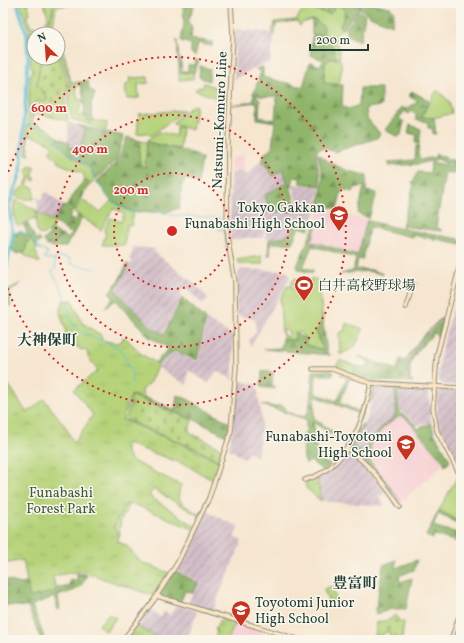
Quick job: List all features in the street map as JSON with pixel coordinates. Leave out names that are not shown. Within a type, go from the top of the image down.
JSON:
[{"type":"street","name":"Natsumi-Komuro Line","points":[[123,640],[157,596],[178,562],[205,508],[216,482],[231,431],[236,367],[235,282],[227,236],[228,140],[233,36],[231,3]]},
{"type":"street","points":[[461,261],[438,347],[433,408],[435,424],[461,477]]},
{"type":"street","points":[[406,307],[413,284]]},
{"type":"street","points":[[313,369],[332,369],[371,383],[461,388]]},
{"type":"street","points":[[305,480],[327,471],[336,462],[346,448],[363,418],[371,383]]},
{"type":"street","points":[[346,448],[361,459],[378,475],[400,507]]},
{"type":"street","points":[[157,596],[300,640]]},
{"type":"street","points":[[451,640],[461,611]]},
{"type":"shaded area","points":[[235,29],[275,33],[270,61],[252,69],[234,80]]},
{"type":"shaded area","points":[[68,122],[85,129],[80,150],[68,147]]},
{"type":"shaded area","points":[[243,154],[244,169],[230,175],[230,159]]},
{"type":"shaded area","points":[[260,161],[272,176],[282,169],[286,181],[265,195],[267,211],[296,212],[297,205],[293,184],[320,187],[316,211],[311,224],[295,218],[288,235],[281,236],[281,239],[266,239],[266,230],[264,231],[263,238],[243,238],[230,241],[230,175],[242,170],[246,176]]},
{"type":"shaded area","points":[[46,192],[64,206],[53,221],[37,212],[38,204],[36,196],[41,200]]},
{"type":"shaded area","name":"Tokyo Gakkan Funabashi High School","points":[[319,207],[367,220],[359,255],[310,241],[311,237],[313,238]]},
{"type":"shaded area","points":[[134,247],[155,249],[154,252],[194,283],[209,299],[203,304],[185,288],[179,293],[182,295],[163,333],[154,329],[116,291],[123,277],[122,275],[133,261],[130,259]]},
{"type":"shaded area","points":[[241,269],[288,272],[290,277],[251,346],[249,341],[256,333],[255,319],[236,315],[237,275]]},
{"type":"shaded area","points":[[452,311],[461,314],[461,341],[458,355],[461,355],[461,386],[442,384],[438,378],[440,356]]},
{"type":"shaded area","points":[[207,320],[233,336],[233,380],[217,371],[208,383],[188,370],[187,385],[157,367],[173,352],[198,362]]},
{"type":"shaded area","points":[[237,380],[257,385],[262,421],[257,457],[249,452],[245,459],[229,449],[235,414]]},
{"type":"shaded area","points":[[402,386],[423,387],[429,393],[431,422],[416,426],[410,418],[400,411],[397,389]]},
{"type":"shaded area","points":[[379,387],[394,389],[396,412],[394,418],[383,426],[368,443],[364,454],[352,446],[352,444],[366,422],[374,390]]},
{"type":"shaded area","points":[[442,389],[461,391],[461,458],[458,459],[455,458],[437,420],[437,394]]},
{"type":"shaded area","name":"Funabashi-Toyotomi High School","points":[[400,416],[406,418],[414,426],[415,430],[445,463],[400,503],[388,484],[368,459],[371,449],[370,444],[384,427]]},
{"type":"shaded area","points":[[348,451],[370,469],[397,504],[396,507],[387,493],[379,496],[384,506],[321,501],[317,478],[331,470],[345,452]]},
{"type":"shaded area","points":[[206,511],[239,527],[234,537],[242,541],[212,612],[188,604],[198,582],[176,570]]},
{"type":"shaded area","points":[[177,605],[197,611],[187,640],[166,640],[137,627],[150,609],[160,617],[165,611],[170,615]]},
{"type":"shaded area","name":"Toyotomi Junior High School","points":[[235,623],[264,632],[261,640],[228,640]]},
{"type":"green space","points":[[20,3],[28,4],[30,14],[27,15],[30,26],[28,26]]},
{"type":"green space","points":[[44,3],[53,3],[51,16],[46,26],[44,26],[48,17]]},
{"type":"green space","points":[[55,3],[71,3],[71,5],[56,7],[53,26],[49,26]]},
{"type":"green space","points":[[307,3],[315,3],[314,10],[330,14],[337,4],[345,8],[344,17],[340,26],[344,28],[335,36],[327,37],[323,35],[324,27],[312,20],[302,23],[300,26],[297,21],[276,24],[275,34],[272,33],[275,22],[296,20]]},
{"type":"green space","points":[[315,3],[332,3],[326,12],[314,10]]},
{"type":"green space","points":[[332,3],[362,3],[344,28],[340,26],[344,17],[344,8],[337,5],[330,14],[326,12]]},
{"type":"green space","points":[[363,3],[390,7],[394,12],[392,25],[372,17],[359,8]]},
{"type":"green space","points":[[183,5],[194,6],[188,22],[192,28],[191,39],[213,42],[212,46],[198,43],[195,56],[191,53],[191,44],[181,41],[184,23]]},
{"type":"green space","points":[[358,10],[365,15],[360,41],[348,36],[345,29],[352,21]]},
{"type":"green space","points":[[312,20],[315,20],[324,27],[323,35],[312,35]]},
{"type":"green space","points":[[316,35],[330,39],[336,58],[329,59],[325,64],[324,83],[343,85],[342,106],[348,109],[359,105],[360,88],[381,88],[381,106],[366,108],[367,118],[380,134],[377,138],[335,152],[324,148],[318,149],[316,157],[320,177],[320,186],[300,183],[300,178],[294,177],[291,189],[296,212],[269,211],[265,195],[287,182],[283,169],[273,176],[261,160],[265,156],[264,154],[272,148],[275,122],[257,119],[257,102],[232,105],[254,101],[253,92],[260,100],[259,117],[275,120],[277,96],[259,96],[254,92],[261,72],[256,69],[263,67],[263,77],[303,87],[310,62],[320,66],[324,60],[310,55],[312,37]]},
{"type":"green space","points":[[337,37],[340,57],[336,58],[330,39]]},
{"type":"green space","points":[[177,40],[182,71],[188,71],[188,65],[194,65],[195,60],[199,61],[194,72],[179,73]]},
{"type":"green space","points":[[328,59],[340,59],[342,68],[339,85],[324,84],[325,64]]},
{"type":"green space","points":[[66,60],[71,82],[80,82],[80,85],[76,86],[78,100],[83,100],[83,103],[81,104],[78,117],[83,116],[91,123],[93,120],[107,123],[106,130],[72,119],[68,103],[71,84],[65,66],[66,66]]},
{"type":"green space","points":[[31,66],[40,66],[37,85],[48,99],[41,101],[33,112],[35,113],[32,123],[46,128],[59,138],[58,141],[54,140],[59,143],[69,154],[90,169],[95,180],[90,184],[85,180],[83,173],[61,164],[49,152],[53,146],[44,140],[28,135],[29,155],[26,154],[27,126],[30,126],[28,125],[30,75],[33,70]]},
{"type":"green space","points":[[40,66],[62,66],[69,85],[65,101],[68,121],[35,113],[32,108],[38,100],[45,101],[48,99],[37,85]]},
{"type":"green space","points":[[200,66],[210,69],[209,81],[199,77]]},
{"type":"green space","points":[[194,72],[193,79],[179,80],[179,73]]},
{"type":"green space","points":[[148,77],[148,83],[138,84],[139,98],[127,99],[125,86],[130,82],[129,78]]},
{"type":"green space","points":[[88,81],[89,89],[95,93],[91,104],[93,120],[91,123],[85,119],[87,116],[83,116],[84,104],[80,82]]},
{"type":"green space","points":[[204,83],[228,92],[228,102],[195,90],[199,87],[202,88]]},
{"type":"green space","points":[[437,90],[449,101],[452,113],[434,118],[421,117]]},
{"type":"green space","points":[[412,91],[429,101],[421,117],[434,118],[436,134],[433,134],[432,128],[428,128],[428,122],[416,120],[416,114],[410,111],[408,114],[405,111],[399,118],[404,122],[401,135],[398,137],[385,130],[402,107],[405,109],[418,102],[409,96]]},
{"type":"green space","points":[[193,105],[196,106],[192,130],[173,124],[173,122]]},
{"type":"green space","points":[[184,110],[151,136],[147,133],[137,134],[139,114]]},
{"type":"green space","points":[[77,125],[123,136],[117,159],[95,180],[93,174],[87,166],[66,151],[58,141],[59,138],[70,143],[69,147],[80,150],[85,129]]},
{"type":"green space","points":[[410,125],[421,129],[419,144],[415,143],[417,135],[408,133]]},
{"type":"green space","points":[[177,127],[182,128],[180,149],[151,143],[148,140],[159,132],[176,136]]},
{"type":"green space","points":[[127,137],[141,141],[139,151],[140,165],[145,167],[148,140],[151,143],[193,153],[202,159],[198,183],[186,179],[182,185],[179,208],[166,212],[133,212],[110,200],[97,181],[118,161]]},
{"type":"green space","points":[[141,141],[148,143],[146,168],[140,166],[139,151]]},
{"type":"green space","points":[[419,145],[418,153],[420,160],[435,157],[436,154],[454,161],[461,147],[461,164],[445,163],[438,159],[419,164],[389,166],[389,162],[415,160],[416,146]]},
{"type":"green space","points":[[318,154],[341,168],[367,175],[366,191],[377,193],[369,218],[358,214],[364,186],[355,188],[353,192],[342,189],[337,209],[319,204],[323,179]]},
{"type":"green space","points":[[431,162],[461,168],[461,179],[457,174],[445,172],[436,227],[442,230],[402,226],[414,184],[412,183],[418,172],[430,173]]},
{"type":"green space","points":[[29,166],[35,167],[32,176],[35,177],[35,181],[30,179],[27,186],[34,188],[34,199],[22,199],[16,197],[17,192],[25,185],[29,176],[26,173]]},
{"type":"green space","points":[[85,180],[90,184],[71,214],[65,230],[53,221],[64,206],[66,207],[76,190]]},
{"type":"green space","points":[[15,200],[36,210],[36,218],[19,226],[16,224],[13,209]]},
{"type":"green space","points":[[82,200],[100,212],[111,201],[133,213],[132,225],[127,225],[124,245],[102,245],[106,233],[104,232],[110,218],[121,222],[124,214],[116,209],[112,210],[101,230],[74,212]]},
{"type":"green space","points":[[37,212],[54,222],[51,232],[39,235],[36,227]]},
{"type":"green space","points":[[78,215],[82,218],[66,247],[50,247],[62,235],[68,239],[71,233],[66,231],[71,219],[75,221]]},
{"type":"green space","points":[[296,220],[311,225],[309,230],[299,227],[292,243],[271,243],[270,255],[268,255],[269,240],[289,234]]},
{"type":"green space","points":[[367,220],[392,227],[459,239],[461,244],[436,239],[435,241],[434,239],[413,235],[412,237],[370,227],[362,260],[358,259],[356,269],[372,270],[383,274],[367,271],[341,274],[353,271],[356,258],[312,246],[303,267],[313,270],[313,273],[299,270],[297,266],[314,227],[316,227],[313,238],[311,238],[310,241],[358,255]]},
{"type":"green space","points":[[27,222],[36,240],[39,238],[41,241],[36,245],[30,235],[31,239],[27,243],[25,252],[17,254],[12,250],[14,234],[20,232],[28,235],[23,224]]},
{"type":"green space","points":[[52,229],[61,235],[48,247],[43,240],[49,236]]},
{"type":"green space","points":[[31,239],[37,248],[35,252],[38,255],[36,257],[40,260],[39,263],[24,255],[27,243]]},
{"type":"green space","points":[[262,256],[262,264],[240,264],[236,260]]},
{"type":"green space","points":[[127,264],[129,265],[115,290],[153,329],[164,334],[182,298],[206,319],[197,360],[174,351],[158,364],[156,362],[169,348],[149,337],[116,300],[105,307],[113,298],[109,292],[118,282]]},
{"type":"green space","points":[[295,278],[299,287],[310,286],[311,278],[317,280],[319,285],[323,323],[320,327],[318,337],[324,351],[305,344],[306,338],[303,338],[301,332],[295,332],[295,340],[283,339],[283,334],[287,337],[290,334],[285,329],[282,334],[280,299],[287,286],[289,287],[291,285],[293,289],[296,288],[295,285],[291,283]]},
{"type":"green space","points":[[22,282],[10,292],[11,307],[7,305],[3,310],[3,293]]},
{"type":"green space","name":"Funabashi Forest Park","points":[[72,300],[82,323],[101,335],[103,341],[117,343],[122,341],[123,337],[127,339],[141,354],[158,364],[149,384],[142,390],[143,399],[131,395],[123,420],[221,462],[214,481],[186,465],[126,443],[126,453],[132,461],[181,485],[179,491],[180,500],[185,506],[199,514],[199,516],[153,489],[149,496],[195,526],[193,529],[136,505],[125,505],[113,527],[118,535],[117,541],[126,545],[141,562],[169,573],[154,596],[81,571],[53,576],[56,591],[30,597],[23,560],[3,564],[3,376],[27,413],[44,399],[65,426],[74,443],[93,415],[74,390],[98,370],[88,357],[87,351],[80,349],[66,338],[64,334],[66,331],[60,313],[63,301]]},
{"type":"green space","points":[[322,315],[327,353],[330,355],[263,349],[281,348],[283,339],[295,340],[295,331],[302,338],[307,338],[305,344],[324,351],[316,331],[320,326],[320,323],[323,323]]},
{"type":"green space","points":[[440,319],[443,319],[428,332],[408,358],[405,375],[400,376],[402,382],[371,380],[352,375],[355,366],[365,367],[369,363],[367,360],[359,356],[397,370],[400,359],[405,361],[420,339]]},
{"type":"green space","points":[[443,321],[438,338],[434,333],[419,349],[411,362],[409,367],[410,381],[413,382],[404,382],[401,377],[407,377],[407,364],[415,350],[428,334]]},
{"type":"green space","points":[[346,323],[363,329],[355,347],[340,355],[339,333],[344,331]]},
{"type":"green space","points":[[340,360],[355,366],[352,375],[336,369],[336,366]]},
{"type":"green space","points":[[328,370],[334,372],[333,375],[316,375],[315,393],[337,401],[347,378],[339,374],[354,380],[349,379],[340,403],[360,412],[364,403],[366,403],[360,420],[360,414],[315,396],[314,418],[340,437],[338,439],[313,422],[317,441],[315,458],[331,465],[323,471],[311,461],[306,464],[304,459],[303,435],[306,433],[306,419],[262,405],[277,407],[278,405],[285,407],[286,410],[294,415],[305,417],[309,410],[313,371]]},
{"type":"green space","points":[[262,371],[273,372],[272,384],[276,389],[261,387]]},
{"type":"green space","points":[[378,385],[402,386],[397,389],[399,412],[409,419],[418,429],[431,423],[434,433],[450,460],[448,464],[444,466],[445,463],[406,418],[400,416],[384,427],[370,444],[371,449],[368,459],[400,502],[378,474],[349,449],[349,446],[362,424],[363,427],[352,444],[354,448],[364,454],[369,443],[383,426],[394,418],[396,412],[395,389],[379,386],[374,390],[372,400],[370,400],[372,389]]},
{"type":"green space","points":[[177,395],[230,423],[228,437],[193,419],[143,399],[144,397],[175,410]]},
{"type":"green space","points":[[132,396],[192,420],[189,432],[224,450],[219,461],[199,450],[126,420]]},
{"type":"green space","points":[[458,476],[461,483],[461,523],[439,510]]},
{"type":"green space","points":[[317,478],[321,501],[306,488],[305,482]]},
{"type":"green space","points":[[129,504],[120,523],[121,524],[118,531],[121,532],[117,541],[113,527],[125,505]]},
{"type":"green space","points":[[439,510],[461,523],[461,525],[438,514],[433,526],[461,534],[461,543],[434,535],[433,539],[426,536]]},
{"type":"green space","points":[[396,560],[396,568],[417,560],[414,570],[399,576],[400,582],[412,578],[406,609],[391,609],[375,615],[383,565]]},
{"type":"green space","points":[[175,571],[198,583],[193,593],[185,591],[180,603],[161,596],[160,594]]},
{"type":"green space","points":[[77,573],[87,575],[79,588],[58,596],[60,609],[58,610],[54,597],[32,605],[45,640],[41,640],[28,607],[3,605],[3,579],[21,584],[53,578],[56,587],[69,587],[70,579],[77,582]]},
{"type":"green space","points":[[332,586],[337,601],[328,601],[324,589]]},
{"type":"green space","points":[[108,614],[116,618],[106,631],[99,625]]},
{"type":"green space","points":[[395,615],[400,621],[404,622],[402,639],[390,637],[390,633],[384,632],[383,637],[375,636],[377,622],[389,620]]},
{"type":"green space","points":[[220,620],[235,623],[228,640],[214,640],[217,631],[215,630]]},
{"type":"green space","points":[[137,627],[162,639],[166,640],[126,640]]},
{"type":"waterway","points":[[3,277],[6,270],[13,235],[9,206],[21,171],[28,60],[27,35],[17,3]]},
{"type":"waterway","points":[[24,125],[34,127],[46,133],[59,142],[67,152],[81,160],[93,172],[95,180],[110,200],[128,211],[133,213],[160,212],[172,215],[219,218],[218,229],[225,229],[226,248]]},
{"type":"waterway","points":[[13,233],[20,231],[31,236],[39,249],[48,252],[44,258],[55,260],[55,269],[52,272],[61,287],[74,327],[86,334],[121,349],[132,373],[132,383]]},
{"type":"waterway","points":[[55,260],[58,257],[70,258],[71,264],[95,269]]},
{"type":"place","name":"Tokyo Gakkan Funabashi High School","points":[[339,232]]},
{"type":"place","name":"白井高校野球場","points":[[304,302]]},
{"type":"place","name":"Funabashi-Toyotomi High School","points":[[406,461]]},
{"type":"place","name":"Toyotomi Junior High School","points":[[241,627]]},
{"type":"district","name":"大神保町","points":[[47,340]]},
{"type":"district","name":"豊富町","points":[[355,583]]}]
